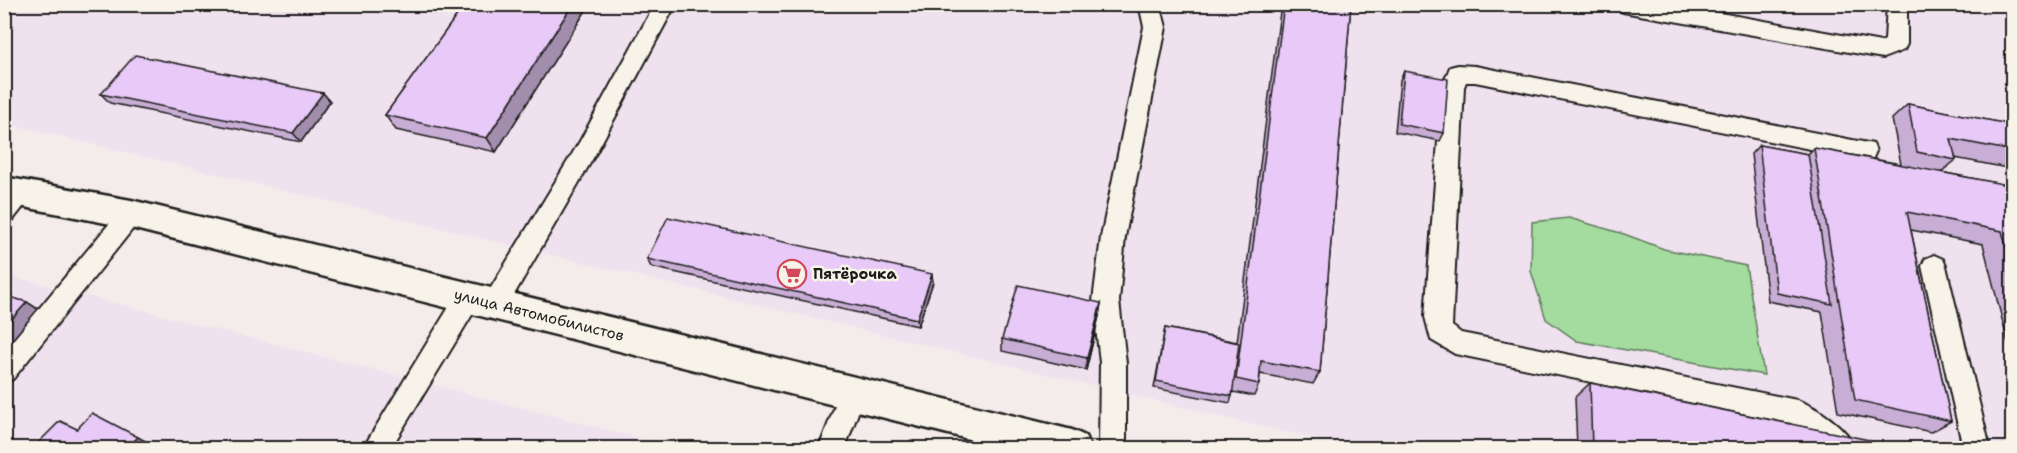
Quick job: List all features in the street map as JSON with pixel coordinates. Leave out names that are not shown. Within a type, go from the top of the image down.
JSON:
[{"type":"street","name":"улица Автомобилистов","points":[[11,199],[131,214],[852,394],[1031,444],[1072,448]]},
{"type":"lane","points":[[376,448],[482,301],[588,147],[666,4]]},
{"type":"lane","points":[[1112,448],[1113,363],[1106,301],[1113,237],[1155,27],[1149,4]]},
{"type":"lane","points":[[1623,4],[1883,50],[1896,44],[1897,4]]},
{"type":"lane","points":[[1842,448],[1825,432],[1797,412],[1455,343],[1440,332],[1438,317],[1453,87],[1458,73],[1475,74],[1865,151]]},
{"type":"lane","points":[[4,371],[131,214]]},
{"type":"lane","points":[[1934,266],[1977,448]]},
{"type":"lane","points":[[832,448],[852,394]]},
{"type":"shaded area","points":[[5,5],[2012,5],[2012,448],[1352,448],[5,123]]},
{"type":"shaded area","points":[[5,275],[677,448],[5,448]]},
{"type":"green space","points":[[1569,218],[1624,234],[1664,249],[1746,266],[1764,375],[1577,341],[1546,319],[1531,271],[1532,222]]},
{"type":"building","points":[[465,4],[573,4],[487,138],[385,115]]},
{"type":"building","points":[[1284,4],[1351,4],[1320,372],[1261,361],[1259,384],[1236,379]]},
{"type":"building","points":[[135,55],[323,93],[293,133],[101,94]]},
{"type":"building","points":[[1404,71],[1448,79],[1444,133],[1399,124]]},
{"type":"building","points":[[1908,104],[2013,125],[2013,151],[1951,139],[1956,160],[1917,152]]},
{"type":"building","points":[[1759,145],[1808,154],[1832,304],[1777,293]]},
{"type":"building","points":[[1814,148],[2013,186],[2013,271],[2002,231],[1907,212],[1951,421],[1855,400]]},
{"type":"building","name":"Пятёрочка","points":[[668,217],[932,274],[917,319],[647,259]]},
{"type":"building","points":[[1018,285],[1101,303],[1087,358],[1002,339]]},
{"type":"building","points":[[4,297],[27,302],[4,328]]},
{"type":"building","points":[[1165,328],[1239,343],[1232,396],[1156,381]]},
{"type":"building","points":[[1590,383],[1869,440],[1870,448],[1592,448]]},
{"type":"building","points":[[92,413],[138,437],[127,448],[33,448],[60,421],[77,429]]},
{"type":"place","name":"Пятёрочка","points":[[792,274]]}]
